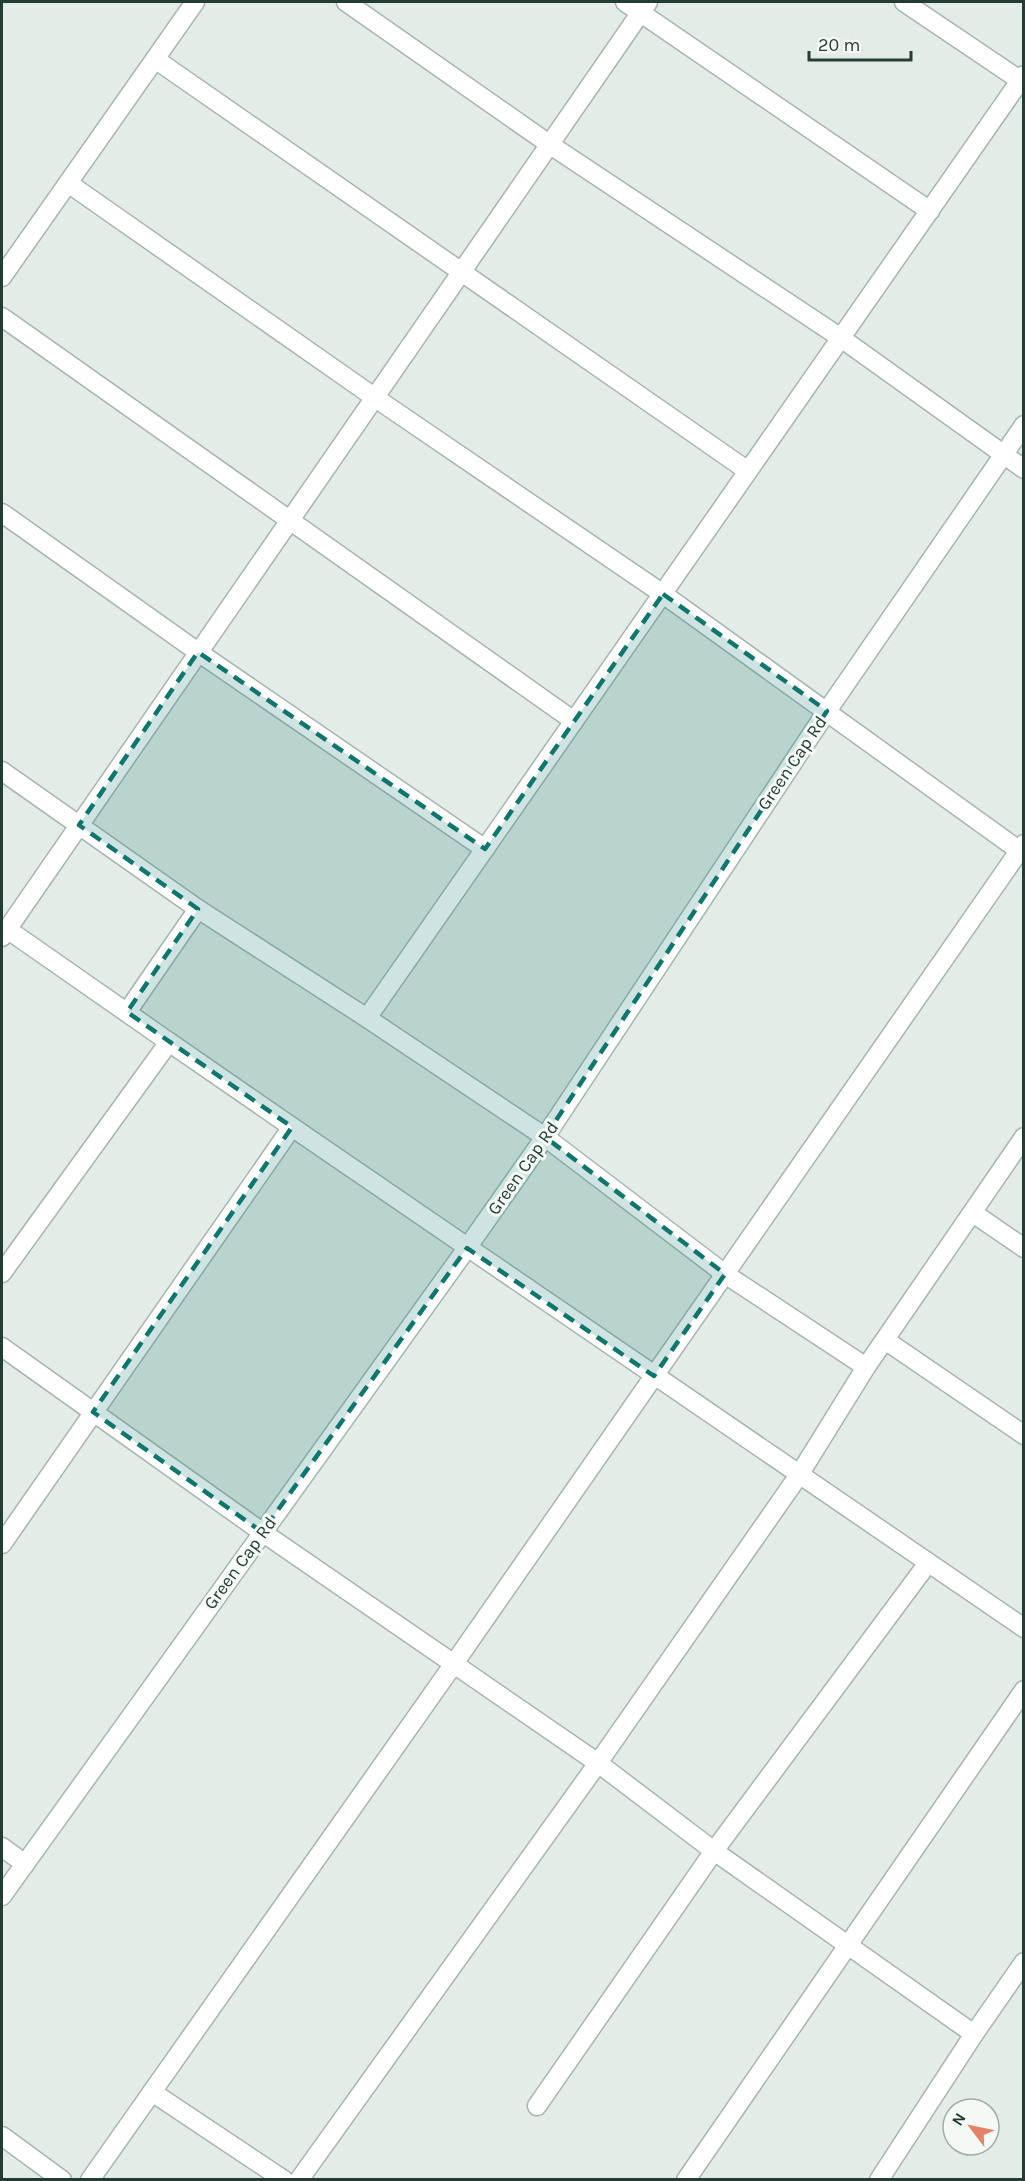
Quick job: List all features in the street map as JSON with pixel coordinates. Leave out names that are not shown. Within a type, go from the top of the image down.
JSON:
[{"type":"street","points":[[2,277],[195,2]]},
{"type":"street","points":[[346,2],[549,144],[841,338],[1023,469]]},
{"type":"street","points":[[625,2],[645,7],[930,212]]},
{"type":"street","points":[[367,1018],[1022,79],[904,2]]},
{"type":"street","points":[[645,7],[4,933],[127,1012],[467,1248],[1023,1628]]},
{"type":"street","points":[[154,59],[748,471]]},
{"type":"street","points":[[68,183],[374,397],[663,594],[1022,850],[90,2180]]},
{"type":"street","points":[[2,318],[574,721]]},
{"type":"street","name":"Green Cap Rd","points":[[2,1896],[545,1137],[827,711],[1023,425]]},
{"type":"street","points":[[2,513],[198,652],[485,849]]},
{"type":"street","points":[[2,771],[198,909],[545,1137],[725,1274],[866,1367]]},
{"type":"street","points":[[127,1012],[198,909]]},
{"type":"street","points":[[2,1273],[169,1042]]},
{"type":"street","points":[[2,1544],[292,1127]]},
{"type":"street","points":[[299,2180],[598,1763],[799,1475],[866,1367],[1023,1137]]},
{"type":"street","points":[[973,1213],[1023,1248]]},
{"type":"street","points":[[885,1340],[1023,1435]]},
{"type":"street","points":[[2,1347],[262,1532],[598,1763],[714,1851],[974,2034]]},
{"type":"street","points":[[537,2106],[714,1851],[928,1563]]},
{"type":"street","points":[[686,2180],[1023,1690]]},
{"type":"street","points":[[2,1847],[25,1863]]},
{"type":"street","points":[[879,2180],[1023,1962]]},
{"type":"street","points":[[152,2092],[284,2180]]},
{"type":"street","points":[[2,2136],[62,2180]]},
{"type":"highlighted area","points":[[663,594],[827,711],[545,1137],[725,1274],[654,1376],[467,1248],[262,1532],[93,1412],[292,1127],[127,1012],[198,909],[79,825],[198,652],[485,849]]}]
